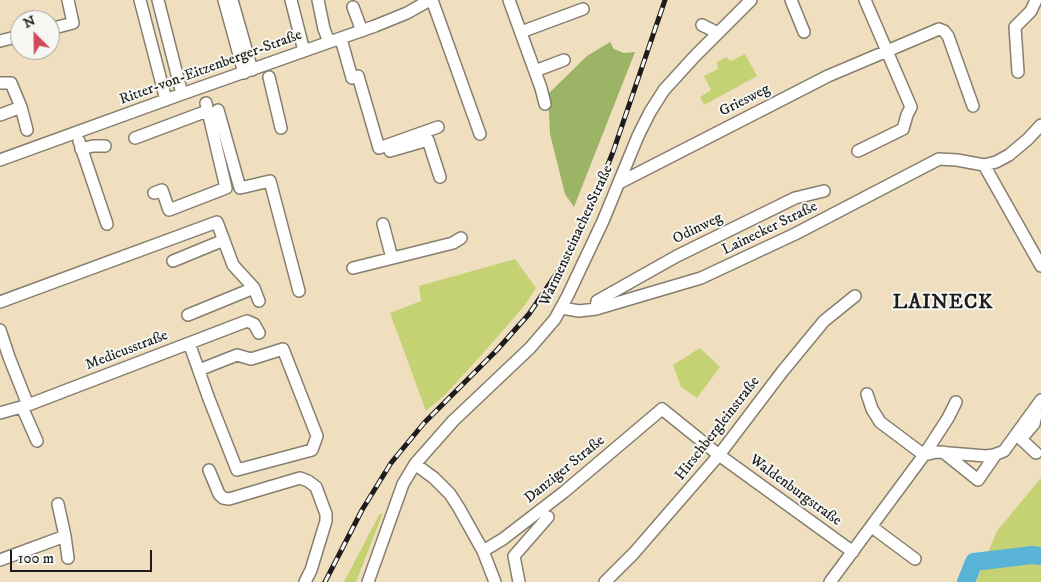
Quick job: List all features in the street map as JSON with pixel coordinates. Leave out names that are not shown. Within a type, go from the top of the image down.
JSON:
[{"type":"street","points":[[60,26],[74,23],[68,0]]},
{"type":"street","points":[[140,0],[166,100]]},
{"type":"street","points":[[158,0],[182,94]]},
{"type":"street","points":[[224,0],[248,71]]},
{"type":"street","points":[[232,0],[248,71]]},
{"type":"street","points":[[291,0],[304,51]]},
{"type":"street","points":[[318,0],[329,42]]},
{"type":"street","points":[[431,0],[480,134]]},
{"type":"street","name":"Ritter-von-Eitzenberger-Straße","points":[[0,160],[341,39],[407,13],[431,0]]},
{"type":"street","points":[[509,0],[535,70],[545,104]]},
{"type":"street","name":"Warmensteinacher Straße","points":[[368,582],[403,484],[415,464],[453,421],[535,342],[555,319],[603,221],[638,136],[655,105],[676,76],[751,0]]},
{"type":"street","points":[[791,0],[804,32]]},
{"type":"street","points":[[858,151],[903,129],[911,107],[865,0]]},
{"type":"street","points":[[1018,72],[1015,27],[1032,11],[1036,0]]},
{"type":"street","points":[[353,7],[362,31]]},
{"type":"street","points":[[521,32],[583,9]]},
{"type":"street","points":[[702,25],[718,33]]},
{"type":"street","name":"Griesweg","points":[[619,183],[822,79],[934,30],[944,31],[948,36],[973,106]]},
{"type":"street","points":[[341,39],[352,78],[358,76],[379,148]]},
{"type":"street","points":[[535,70],[564,60]]},
{"type":"street","points":[[269,77],[281,128]]},
{"type":"street","points":[[0,83],[11,82],[21,107],[27,130]]},
{"type":"street","points":[[0,115],[21,107]]},
{"type":"street","points":[[135,138],[210,108]]},
{"type":"street","points":[[154,193],[162,190],[169,210],[226,188],[210,108]]},
{"type":"street","points":[[210,108],[240,188],[270,182],[299,291]]},
{"type":"street","points":[[1041,126],[1009,155],[996,162],[984,165],[1041,266]]},
{"type":"street","points":[[379,148],[438,127]]},
{"type":"street","points":[[379,148],[389,152],[428,140],[440,177]]},
{"type":"street","points":[[105,146],[80,145],[107,224]]},
{"type":"street","name":"Lainecker Straße","points":[[562,308],[579,311],[596,309],[685,284],[795,234],[939,159],[984,165]]},
{"type":"street","name":"Odinweg","points":[[596,309],[597,301],[677,256],[796,198],[824,191]]},
{"type":"street","points":[[0,302],[217,222],[232,265],[254,288],[259,301]]},
{"type":"street","points":[[383,224],[392,258]]},
{"type":"street","points":[[353,268],[453,243],[461,238]]},
{"type":"street","points":[[173,261],[224,240]]},
{"type":"street","points":[[188,315],[254,288]]},
{"type":"street","name":"Hirschbergleinstraße","points":[[605,582],[634,553],[719,455],[782,372],[824,321],[855,296]]},
{"type":"street","name":"Medicusstraße","points":[[0,414],[247,322],[254,324],[259,333]]},
{"type":"street","points":[[0,330],[3,347],[37,441]]},
{"type":"street","points":[[189,343],[199,370],[237,470],[312,450],[316,436],[283,349],[251,359],[237,355],[199,370]]},
{"type":"street","points":[[867,394],[872,409],[880,422],[924,455]]},
{"type":"street","points":[[830,582],[924,455],[956,402]]},
{"type":"street","points":[[924,455],[943,452],[986,456],[1004,451],[1038,404]]},
{"type":"street","points":[[1036,453],[1022,439],[1034,424],[1038,404]]},
{"type":"street","name":"Waldenburgstraße","points":[[662,409],[719,455],[853,552]]},
{"type":"street","name":"Danziger Straße","points":[[483,551],[503,539],[564,492],[662,409]]},
{"type":"street","points":[[943,452],[978,480],[996,454]]},
{"type":"street","points":[[415,464],[434,478],[450,494],[483,551],[495,582]]},
{"type":"street","points":[[209,470],[219,494],[223,498],[229,499],[300,478],[316,487],[326,514],[326,521],[311,570],[305,582]]},
{"type":"street","points":[[58,504],[68,558]]},
{"type":"street","points":[[518,582],[514,556],[548,517]]},
{"type":"street","points":[[872,527],[915,559]]},
{"type":"street","points":[[0,560],[65,536]]},
{"type":"green space","points":[[610,42],[614,49],[624,53],[635,52],[574,207],[565,194],[550,134],[548,94],[587,56]]},
{"type":"green space","points":[[745,54],[757,76],[704,105],[700,97],[711,90],[704,76],[718,69],[717,62],[726,57],[731,61]]},
{"type":"green space","points":[[515,259],[536,288],[525,305],[494,341],[446,394],[426,411],[390,313],[421,301],[419,286]]},
{"type":"green space","points":[[700,348],[720,367],[697,398],[681,387],[673,365]]},
{"type":"green space","points":[[1041,478],[1041,582],[976,582],[997,531]]},
{"type":"green space","points":[[383,513],[356,582],[344,582],[379,515]]},
{"type":"waterway","points":[[966,582],[974,562],[1032,555],[1041,556]]},
{"type":"railway","points":[[325,582],[362,510],[391,463],[424,423],[497,350],[529,314],[559,270],[589,211],[613,152],[665,0]]},
{"type":"district","name":"LAINECK","points":[[943,304]]}]
